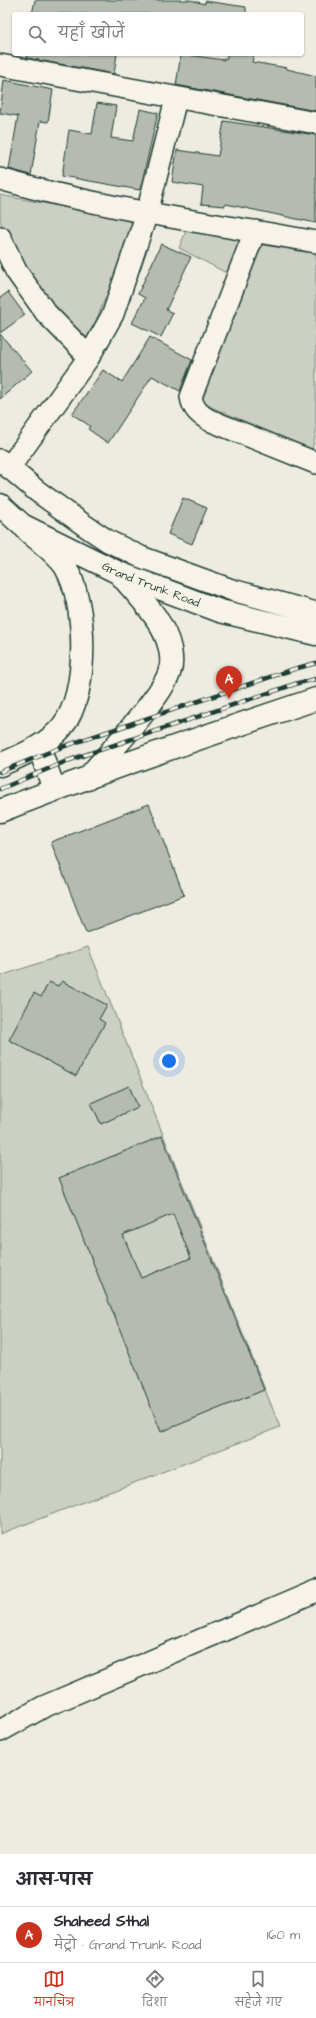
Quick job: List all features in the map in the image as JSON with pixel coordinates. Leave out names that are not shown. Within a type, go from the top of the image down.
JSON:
[{"type":"main road","name":"Grand Trunk Road","points":[[0,505],[22,525],[119,573],[220,611],[316,634]]},
{"type":"main road","points":[[0,765],[38,747],[62,727],[74,703],[82,668],[80,619],[73,584],[64,565],[22,525]]},
{"type":"main road","points":[[87,779],[153,700],[164,684],[170,670],[170,650],[164,632],[153,614],[119,573]]},
{"type":"main road","points":[[0,811],[54,789],[87,779],[211,734],[316,699]]},
{"type":"main road","points":[[38,747],[54,789]]},
{"type":"street","points":[[0,65],[176,99],[316,123]]},
{"type":"street","points":[[176,99],[147,213],[113,314],[89,357],[4,464],[37,491],[84,525],[108,541],[141,557],[232,590],[316,613]]},
{"type":"street","points":[[0,179],[45,192],[147,213],[316,242]]},
{"type":"street","points":[[255,231],[191,397],[192,405],[196,411],[209,420],[316,463]]},
{"type":"street","points":[[0,237],[16,271],[46,313],[89,357]]},
{"type":"street","points":[[0,1731],[43,1707],[316,1591]]},
{"type":"shaded area","points":[[0,195],[138,221],[86,344],[25,275],[0,221]]},
{"type":"shaded area","points":[[187,229],[248,240],[232,276],[179,248]]},
{"type":"shaded area","points":[[259,235],[316,248],[316,433],[312,450],[197,401]]},
{"type":"shaded area","points":[[88,947],[280,1427],[0,1534],[0,976]]},
{"type":"building","points":[[35,0],[190,0],[205,4],[205,1],[246,7],[246,12],[32,12]]},
{"type":"building","points":[[27,56],[117,56],[114,74],[27,58]]},
{"type":"building","points":[[181,56],[195,56],[224,60],[224,58],[227,59],[227,56],[254,56],[252,62],[287,68],[316,76],[316,111],[176,85]]},
{"type":"building","points":[[4,80],[53,90],[48,122],[40,121],[31,175],[9,169],[18,116],[0,113]]},
{"type":"building","points":[[97,103],[116,106],[111,138],[133,141],[140,109],[158,113],[140,190],[62,176],[69,130],[92,134]]},
{"type":"building","points":[[224,121],[316,135],[316,223],[226,204],[225,206],[201,204],[203,187],[172,182],[177,150],[218,156]]},
{"type":"building","points":[[161,244],[191,257],[166,310],[173,313],[161,337],[132,323],[145,298],[138,294]]},
{"type":"building","points":[[8,292],[25,315],[0,333],[0,298]]},
{"type":"building","points":[[0,334],[32,371],[0,399]]},
{"type":"building","points":[[150,337],[192,360],[180,391],[152,376],[108,443],[88,429],[90,426],[72,414],[103,370],[122,382]]},
{"type":"building","points":[[183,498],[207,508],[192,544],[168,534]]},
{"type":"building","points":[[149,804],[184,895],[86,933],[51,842]]},
{"type":"building","points":[[62,981],[107,1005],[99,1019],[105,1023],[76,1076],[9,1040],[34,993],[41,997],[49,982],[58,986]]},
{"type":"building","points":[[129,1086],[138,1107],[101,1124],[91,1103]]},
{"type":"building","points":[[162,1136],[264,1390],[161,1432],[59,1178]],"holes":[[[173,1214],[191,1258],[141,1278],[123,1235]]]},
{"type":"railway","points":[[0,772],[62,747],[294,669],[316,663]]},
{"type":"railway","points":[[0,789],[67,761],[298,683],[316,679]]},
{"type":"place","name":"Shaheed Sthal","points":[[229,699]]}]
